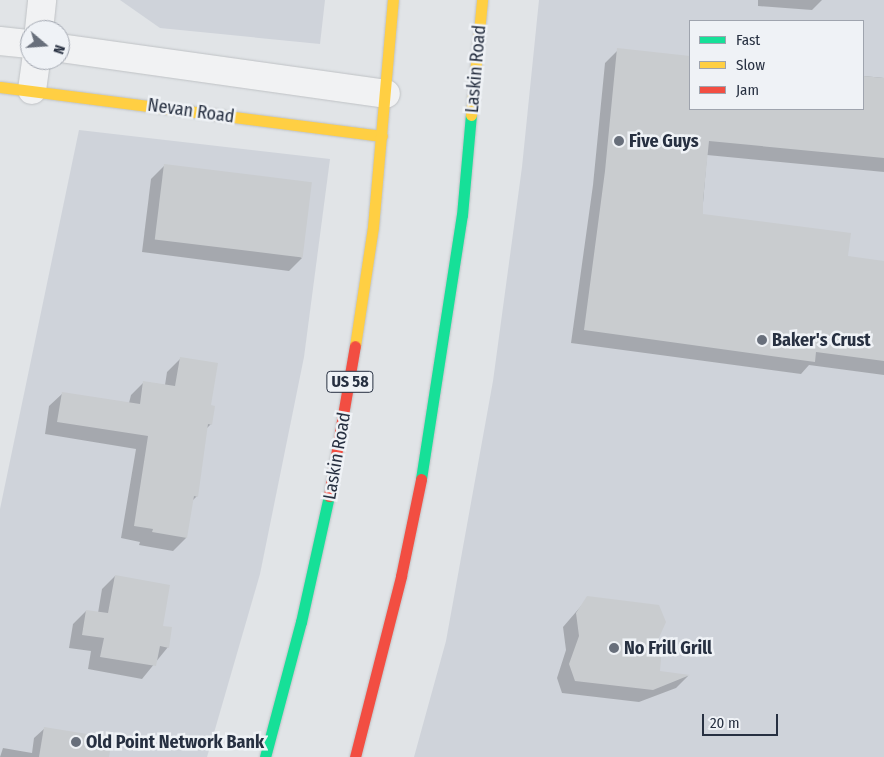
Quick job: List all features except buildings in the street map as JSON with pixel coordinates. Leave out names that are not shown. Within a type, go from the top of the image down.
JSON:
[{"type":"main road","name":"Laskin Road","points":[[265,757],[306,604],[338,453],[362,313],[382,136],[393,0]]},
{"type":"main road","name":"Laskin Road","points":[[355,757],[401,576],[430,434],[462,215],[482,0]]},
{"type":"main road","name":"Nevan Road","points":[[0,87],[382,136]]},
{"type":"street","points":[[40,20],[42,0]]},
{"type":"street","points":[[0,41],[20,43]]},
{"type":"street","points":[[70,49],[386,94]]},
{"type":"street","points":[[32,90],[35,70]]},
{"type":"shaded area","points":[[120,0],[325,0],[320,44],[160,28]]},
{"type":"shaded area","points":[[539,0],[884,0],[884,757],[414,757],[446,641],[493,381],[522,167]]},
{"type":"shaded area","points":[[79,130],[330,159],[304,357],[260,574],[207,757],[0,757],[0,509]]},
{"type":"traffic: fast","points":[[421,479],[462,215],[471,115]]},
{"type":"traffic: fast","points":[[265,757],[301,622],[329,496]]},
{"type":"traffic: slow","points":[[355,346],[373,227],[393,0]]},
{"type":"traffic: slow","points":[[471,115],[482,0]]},
{"type":"traffic: slow","points":[[0,87],[382,136]]},
{"type":"traffic: jam","points":[[329,496],[355,346]]},
{"type":"traffic: jam","points":[[355,757],[401,576],[421,479]]},
{"type":"place","name":"Five Guys","points":[[619,141]]},
{"type":"place","name":"Baker's Crust","points":[[762,340]]},
{"type":"place","name":"No Frill Grill","points":[[614,648]]},
{"type":"place","name":"Old Point Network Bank","points":[[76,742]]}]
